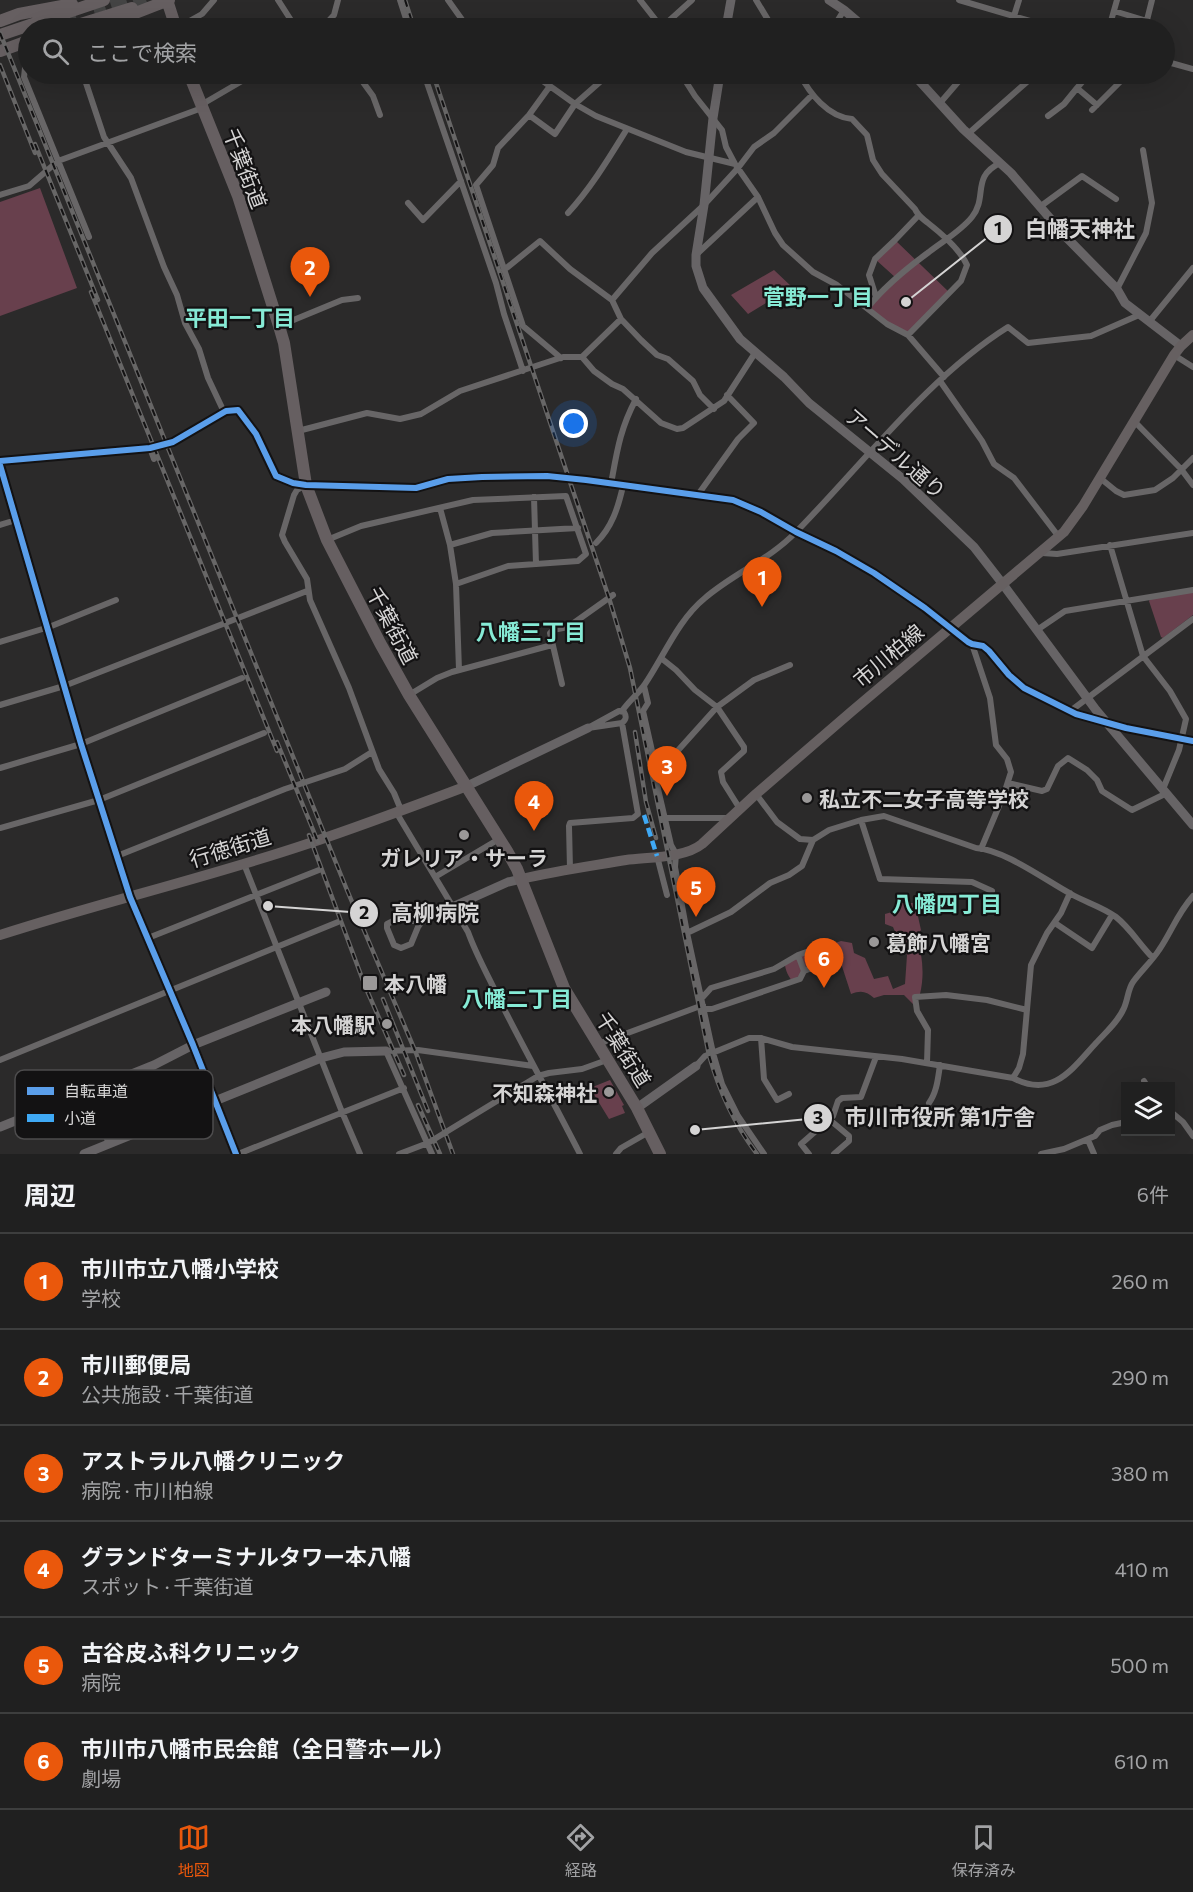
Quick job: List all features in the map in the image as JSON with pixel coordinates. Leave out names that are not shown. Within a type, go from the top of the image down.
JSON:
[{"type":"highway","points":[[0,21],[61,3],[86,0]]},
{"type":"highway","points":[[51,18],[104,0]]},
{"type":"highway","points":[[129,18],[168,0],[173,18]]},
{"type":"highway","points":[[100,18],[136,7]]},
{"type":"highway","points":[[0,35],[18,29]]},
{"type":"highway","points":[[0,51],[18,45]]},
{"type":"highway","points":[[0,57],[18,52]]},
{"type":"highway","name":"千葉街道","points":[[193,84],[238,196],[279,326],[306,485],[327,540],[409,695],[504,845],[521,879],[564,988],[637,1108],[660,1154]]},
{"type":"main road","name":"市川柏線","points":[[521,879],[697,849],[756,794],[1002,583],[1057,539],[1100,478],[1178,350],[1193,335]]},
{"type":"main road","name":"行徳街道","points":[[0,935],[57,916],[130,897],[307,844],[467,786]]},
{"type":"street","points":[[195,18],[202,14],[214,0]]},
{"type":"street","points":[[278,0],[290,18]]},
{"type":"street","points":[[331,18],[338,0]]},
{"type":"street","points":[[400,0],[406,18]]},
{"type":"street","points":[[448,0],[461,18]]},
{"type":"street","points":[[640,0],[654,18]]},
{"type":"street","points":[[673,18],[692,0]]},
{"type":"street","points":[[728,18],[731,0]]},
{"type":"street","points":[[756,0],[767,18]]},
{"type":"street","points":[[829,0],[853,18]]},
{"type":"street","points":[[959,0],[1021,18]]},
{"type":"street","points":[[1014,16],[1019,0]]},
{"type":"street","points":[[1112,18],[1117,0]]},
{"type":"street","points":[[1148,18],[1152,0]]},
{"type":"street","points":[[839,18],[844,10]]},
{"type":"street","points":[[1114,11],[1137,18]]},
{"type":"street","points":[[1175,63],[1192,67]]},
{"type":"street","points":[[27,84],[89,237]]},
{"type":"street","points":[[86,84],[108,143],[131,178],[164,267],[177,295],[185,323],[199,349],[208,378],[224,412]]},
{"type":"street","points":[[0,195],[29,186],[58,161],[202,108],[206,102],[237,84]]},
{"type":"street","points":[[364,84],[373,96],[380,114]]},
{"type":"street","points":[[427,84],[503,304],[504,314],[523,371]]},
{"type":"street","points":[[547,84],[574,104],[596,116],[686,152],[737,166]]},
{"type":"street","points":[[529,115],[555,134],[574,104],[597,84]]},
{"type":"street","points":[[687,84],[722,130],[726,147],[758,197],[775,233],[792,255],[813,272],[837,285],[868,307],[887,324],[908,335],[942,379],[994,464],[1014,478],[1057,539],[1062,553]]},
{"type":"street","name":"アーデル通り","points":[[718,84],[696,255],[696,267],[703,288],[731,328],[755,353],[784,377],[809,403],[903,479],[962,535],[1002,583],[1105,722],[1193,825]]},
{"type":"street","points":[[806,84],[812,95],[840,118],[852,118],[867,135],[873,160],[882,174],[918,216],[946,239],[967,265],[961,281],[908,335]]},
{"type":"street","points":[[922,84],[1041,206],[1067,238],[1117,290],[1125,303],[1149,322],[1193,367]]},
{"type":"street","points":[[940,103],[956,84]]},
{"type":"street","points":[[969,133],[1025,84]]},
{"type":"street","points":[[1048,116],[1064,104],[1080,84]]},
{"type":"street","points":[[1077,88],[1095,107],[1118,84]]},
{"type":"street","points":[[550,86],[529,115],[498,148],[493,165],[476,185],[523,326],[561,358]]},
{"type":"street","points":[[612,300],[652,253],[704,206],[754,147],[774,133],[812,95]]},
{"type":"street","points":[[568,213],[599,174],[627,129]]},
{"type":"street","points":[[1117,290],[1146,233],[1152,202],[1143,150]]},
{"type":"street","points":[[868,307],[876,297],[918,260],[974,214],[979,201],[982,179],[990,168],[1000,163]]},
{"type":"street","points":[[1041,206],[1082,176],[1116,199]]},
{"type":"street","points":[[408,203],[423,220],[461,181]]},
{"type":"street","points":[[696,255],[758,197]]},
{"type":"street","points":[[876,297],[869,275],[875,258],[918,216]]},
{"type":"street","points":[[504,270],[540,241],[570,269],[612,300],[621,319],[657,355],[668,360],[693,381],[700,395],[714,409]]},
{"type":"street","points":[[1149,322],[1193,268]]},
{"type":"street","points":[[279,326],[342,300],[358,298]]},
{"type":"street","points":[[467,786],[622,711],[644,686],[688,617],[705,598],[762,561],[796,532],[942,379],[987,340],[1008,327],[1028,344],[1091,336],[1139,315]]},
{"type":"street","points":[[298,430],[367,413],[400,419],[421,414],[460,391],[561,358],[582,357],[621,319]]},
{"type":"street","points":[[582,357],[594,371],[636,399],[661,423],[677,429],[683,428],[724,401],[755,353]]},
{"type":"street","points":[[697,496],[738,439],[754,423],[727,395]]},
{"type":"street","points":[[611,484],[625,420],[636,399]]},
{"type":"street","points":[[203,1070],[130,897],[81,744],[0,463],[150,448],[172,442],[224,412],[238,410],[256,434],[276,476],[293,483],[416,488],[448,479],[547,476],[733,500],[761,512],[874,573],[972,645],[990,698],[996,745],[1010,765],[1011,772],[981,849]]},
{"type":"street","points":[[1134,421],[1193,484]]},
{"type":"street","points":[[150,448],[154,459]]},
{"type":"street","points":[[1100,478],[1125,495],[1155,490],[1173,478],[1193,458]]},
{"type":"street","points":[[306,485],[297,490],[294,495],[282,535],[307,579],[310,600],[349,687],[379,769],[394,793],[398,811],[468,932],[476,954],[580,1154]]},
{"type":"street","points":[[596,543],[610,527],[623,486]]},
{"type":"street","points":[[327,540],[361,526],[473,500],[566,496],[586,554],[578,561],[508,566],[456,584]]},
{"type":"street","points":[[534,497],[536,564]]},
{"type":"street","points":[[440,508],[450,545],[456,584],[459,670]]},
{"type":"street","points":[[0,525],[16,520]]},
{"type":"street","points":[[450,545],[492,533],[578,528]]},
{"type":"street","points":[[1041,552],[1062,553],[1193,533]]},
{"type":"street","points":[[1008,783],[1042,791],[1047,789],[1058,766],[1068,758],[1087,770],[1102,791],[1132,810],[1165,791],[1183,740],[1186,719],[1170,690],[1143,656],[1110,545]]},
{"type":"street","points":[[1037,630],[1065,611],[1193,590]]},
{"type":"street","points":[[0,705],[64,686],[308,591]]},
{"type":"street","points":[[562,684],[550,633],[553,630],[568,627],[613,595]]},
{"type":"street","points":[[0,642],[49,627],[116,600]]},
{"type":"street","points":[[1072,712],[1191,620],[1193,628]]},
{"type":"street","points":[[972,645],[978,644],[989,651],[1009,675],[1024,688],[1072,712],[1126,728],[1193,741]]},
{"type":"street","points":[[409,695],[437,678],[459,670],[552,645]]},
{"type":"street","points":[[661,658],[717,707],[744,747],[744,751],[721,772],[723,782],[740,809]]},
{"type":"street","points":[[764,1154],[738,1116],[722,1084],[713,1053],[687,933],[675,867],[676,854],[671,846],[655,776],[717,707],[754,680],[790,665]]},
{"type":"street","points":[[0,768],[81,744],[242,678]]},
{"type":"street","points":[[644,686],[648,703],[643,711],[657,773]]},
{"type":"street","points":[[588,728],[622,723],[626,716],[622,711]]},
{"type":"street","points":[[570,869],[570,824],[633,818],[638,814],[622,723]]},
{"type":"street","points":[[0,828],[99,800],[264,733]]},
{"type":"street","points":[[117,856],[285,789],[345,769],[372,752]]},
{"type":"street","points":[[756,794],[777,822],[789,832],[800,839],[813,840]]},
{"type":"street","points":[[687,933],[731,912],[770,883],[789,875],[802,866],[813,840],[829,830],[884,816],[981,849],[987,849],[1034,872],[1070,894],[1112,915],[1126,927],[1153,958]]},
{"type":"street","points":[[664,818],[730,818]]},
{"type":"street","points":[[861,820],[880,879],[972,882],[992,891]]},
{"type":"street","points":[[435,877],[494,842]]},
{"type":"street","points":[[657,856],[667,894]]},
{"type":"street","points":[[244,864],[360,1154]]},
{"type":"street","points":[[148,938],[319,870]]},
{"type":"street","points":[[423,920],[411,944],[401,948],[394,945],[387,924],[399,918],[413,921],[423,920],[508,882],[521,879]]},
{"type":"street","points":[[1013,1078],[1023,1054],[1031,965],[1070,894]]},
{"type":"street","points":[[637,1108],[696,1066],[704,1057],[749,1038],[761,1038],[792,1047],[940,1065],[1013,1078],[1027,1086],[1051,1083],[1061,1079],[1113,1026],[1124,1008],[1131,984],[1153,958],[1176,917],[1193,896]]},
{"type":"street","points":[[1054,923],[1092,948],[1112,915]]},
{"type":"street","points":[[0,1060],[338,922]]},
{"type":"street","points":[[598,1044],[702,1004],[711,988],[774,969],[798,955],[832,943],[838,958],[804,971],[800,978],[712,1009],[702,1004]]},
{"type":"street","points":[[798,955],[804,971]]},
{"type":"street","points":[[142,1070],[193,1045],[326,992]]},
{"type":"street","points":[[927,1063],[928,1030],[917,1011],[915,997],[946,995],[987,1000],[1027,1010]]},
{"type":"street","points":[[761,1038],[764,1079],[777,1100],[789,1094]]},
{"type":"street","points":[[215,1100],[321,1058],[344,1052],[418,1050],[533,1066]]},
{"type":"street","points":[[386,1051],[432,1154]]},
{"type":"street","points":[[808,1154],[801,1144],[830,1120],[836,1112],[838,1101],[842,1098],[861,1097],[876,1057]]},
{"type":"street","points":[[399,1154],[428,1143],[538,1076],[582,1069],[608,1060]]},
{"type":"street","points":[[929,1103],[937,1084],[940,1065]]},
{"type":"street","points":[[213,1095],[237,1154],[404,1088]]},
{"type":"street","points":[[1175,1115],[1193,1136]]},
{"type":"street","points":[[830,1120],[849,1136],[849,1141],[834,1154]]},
{"type":"street","points":[[0,1127],[15,1121]]},
{"type":"street","points":[[1041,1154],[1088,1140],[1100,1130],[1121,1123]]},
{"type":"street","points":[[616,1154],[621,1148],[650,1132]]},
{"type":"street","points":[[108,1139],[110,1144]]},
{"type":"street","points":[[84,1154],[122,1139]]},
{"type":"street","points":[[1088,1140],[1094,1154]]},
{"type":"shaded area","points":[[40,188],[77,288],[0,316],[0,202]]},
{"type":"shaded area","points":[[895,240],[950,293],[908,335],[887,324],[868,307],[896,278],[875,259]]},
{"type":"shaded area","points":[[774,270],[792,287],[748,314],[731,295]]},
{"type":"shaded area","points":[[1193,592],[1193,615],[1163,638],[1161,637],[1149,601],[1151,598]]},
{"type":"shaded area","points":[[898,903],[915,903],[921,930],[917,935],[923,971],[920,994],[913,995],[913,1004],[904,995],[884,995],[874,998],[863,992],[851,994],[839,957],[806,968],[794,983],[790,978],[785,960],[841,941],[852,943],[854,953],[865,958],[874,979],[888,976],[893,989],[905,984],[907,955],[893,927],[885,924],[885,914],[892,912]]},
{"type":"shaded area","points":[[610,1080],[624,1105],[622,1106],[625,1113],[609,1119],[590,1088]]},
{"type":"tunnel","points":[[93,8],[119,0]]},
{"type":"tunnel","points":[[116,7],[137,0]]},
{"type":"tunnel","points":[[136,7],[152,0]]},
{"type":"railway","points":[[405,0],[411,18]]},
{"type":"railway","points":[[0,33],[18,77]]},
{"type":"railway","points":[[0,65],[35,153]]},
{"type":"railway","points":[[21,84],[347,890],[416,1053],[453,1154]]},
{"type":"railway","points":[[436,84],[609,598],[630,668],[709,1055],[728,1107],[757,1154]]},
{"type":"railway","points":[[35,144],[98,300]]},
{"type":"railway","points":[[91,292],[277,751]]},
{"type":"railway","points":[[635,732],[646,802],[656,838]]},
{"type":"railway","points":[[277,742],[318,842]]},
{"type":"railway","points":[[309,835],[365,986],[404,1075]]},
{"type":"railway","points":[[383,999],[428,1111]]},
{"type":"railway","points":[[418,1105],[440,1154]]},
{"type":"marked path","points":[[644,815],[657,856]]},
{"type":"cycle path","points":[[0,461],[150,448],[173,442],[226,411],[238,410],[256,434],[276,476],[293,483],[416,488],[448,479],[547,476],[733,500],[761,512],[874,573],[925,608],[968,642],[983,646],[1024,688],[1076,714],[1126,728],[1193,741]]},
{"type":"cycle path","points":[[0,465],[81,744],[130,897],[203,1070]]},
{"type":"cycle path","points":[[213,1096],[236,1154]]},
{"type":"place","name":"市川郵便局","points":[[310,297]]},
{"type":"place","name":"白幡天神社","points":[[906,302]]},
{"type":"place","name":"市川市立八幡小学校","points":[[762,607]]},
{"type":"place","name":"アストラル八幡クリニック","points":[[667,796]]},
{"type":"place","name":"私立不二女子高等学校","points":[[807,798]]},
{"type":"place","name":"グランドターミナルタワー本八幡","points":[[534,831]]},
{"type":"place","name":"ガレリア・サーラ","points":[[464,835]]},
{"type":"place","name":"高柳病院","points":[[268,906]]},
{"type":"place","name":"古谷皮ふ科クリニック","points":[[696,917]]},
{"type":"place","name":"葛飾八幡宮","points":[[874,942]]},
{"type":"place","name":"本八幡","points":[[370,983]]},
{"type":"place","name":"市川市八幡市民会館（全日警ホール）","points":[[824,988]]},
{"type":"place","name":"本八幡駅","points":[[387,1024]]},
{"type":"place","name":"不知森神社","points":[[609,1092]]},
{"type":"place","name":"市川市役所 第1庁舎","points":[[695,1130]]},
{"type":"district","name":"菅野一丁目","points":[[818,296]]},
{"type":"district","name":"平田一丁目","points":[[240,317]]},
{"type":"district","name":"八幡三丁目","points":[[531,631]]},
{"type":"district","name":"八幡四丁目","points":[[947,903]]},
{"type":"district","name":"八幡二丁目","points":[[517,998]]}]
